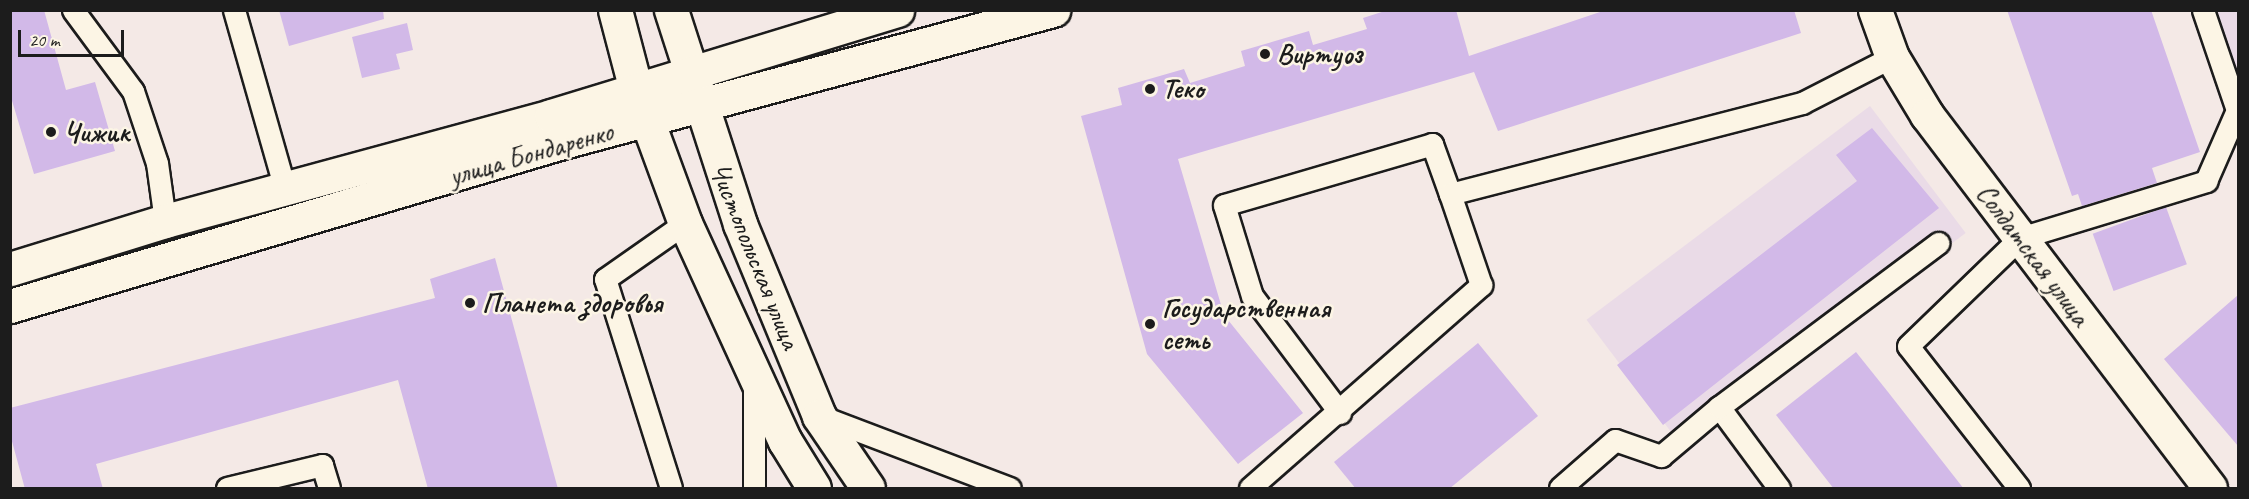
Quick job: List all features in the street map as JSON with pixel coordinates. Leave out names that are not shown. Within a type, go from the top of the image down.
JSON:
[{"type":"street","name":"Чистопольская улица","points":[[615,10],[636,90],[685,223],[785,441],[814,489]]},
{"type":"street","name":"Чистопольская улица","points":[[671,10],[698,106],[740,224],[819,416],[868,489]]},
{"type":"street","name":"улица Бондаренко","points":[[10,269],[165,221],[636,90],[897,10]]},
{"type":"street","name":"улица Бондаренко","points":[[10,306],[647,120],[1053,10]]},
{"type":"street","name":"Солдатская улица","points":[[1875,10],[1892,57],[1927,115],[2203,486]]},
{"type":"lane","points":[[73,10],[133,91],[157,164],[165,221]]},
{"type":"lane","points":[[234,10],[285,189]]},
{"type":"lane","points":[[2019,489],[1908,346],[2020,238],[2206,181],[2237,110],[2203,10]]},
{"type":"lane","points":[[1450,194],[1802,103],[1892,57]]},
{"type":"lane","points":[[1250,489],[1340,413],[1481,285],[1432,144],[1224,205],[1252,296],[1340,413]]},
{"type":"lane","points":[[671,489],[605,279],[685,223]]},
{"type":"lane","points":[[1560,489],[1615,440],[1661,456],[1719,407],[1938,243]]},
{"type":"lane","points":[[754,375],[754,489]]},
{"type":"lane","points":[[1719,407],[1779,489]]},
{"type":"lane","points":[[819,416],[1010,489]]},
{"type":"lane","points":[[227,489],[322,465],[329,489]]},
{"type":"shaded area","points":[[2212,11],[2238,11],[2238,92]]},
{"type":"shaded area","points":[[1870,106],[1966,233],[1682,447],[1586,320]]},
{"type":"building","points":[[10,10],[44,10],[66,90],[95,82],[115,151],[34,174],[10,94]]},
{"type":"building","points":[[279,10],[383,10],[384,19],[289,46]]},
{"type":"building","points":[[1388,10],[1456,10],[1469,56],[1606,10],[1794,10],[1801,33],[1498,131],[1472,67],[1474,72],[1178,159],[1224,315],[1303,413],[1238,464],[1147,354],[1081,116],[1122,105],[1118,88],[1184,69],[1190,83],[1245,66],[1241,51],[1309,31],[1313,45],[1367,29],[1363,18]]},
{"type":"building","points":[[2007,10],[2151,10],[2200,152],[2152,168],[2157,183],[2082,206],[2078,194],[2072,196]]},
{"type":"building","points":[[407,23],[413,50],[396,54],[400,69],[362,78],[352,37]]},
{"type":"building","points":[[1872,128],[1939,208],[1663,425],[1617,365],[1857,181],[1836,155]]},
{"type":"building","points":[[2166,207],[2187,264],[2114,291],[2093,234]]},
{"type":"building","points":[[495,258],[558,489],[428,489],[398,380],[96,464],[103,489],[25,489],[10,434],[10,408],[435,298],[430,279]]},
{"type":"building","points":[[2238,295],[2238,446],[2164,359]]},
{"type":"building","points":[[1478,343],[1538,416],[1449,489],[1356,489],[1334,462]]},
{"type":"building","points":[[1856,352],[1964,489],[1834,489],[1776,415]]},
{"type":"place","name":"Виртуоз","points":[[1265,54]]},
{"type":"place","name":"Теко","points":[[1150,89]]},
{"type":"place","name":"Чижик","points":[[51,132]]},
{"type":"place","name":"Планета здоровья","points":[[470,303]]},
{"type":"place","name":"Государственная сеть","points":[[1150,324]]}]
